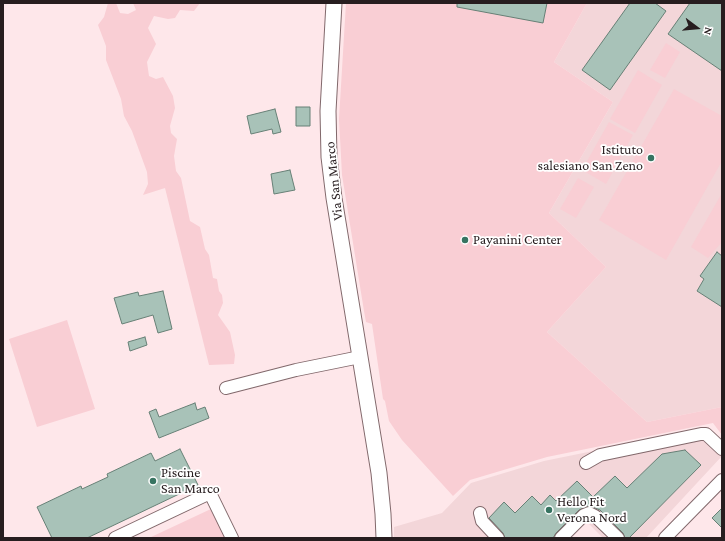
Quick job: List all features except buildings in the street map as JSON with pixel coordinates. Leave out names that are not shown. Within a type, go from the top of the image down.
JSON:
[{"type":"main road","name":"Via San Marco","points":[[334,3],[328,111],[329,157],[334,198],[379,473],[384,514],[384,538]]},
{"type":"street","points":[[226,388],[296,370],[360,357]]},
{"type":"street","points":[[586,463],[600,455],[701,434],[706,434],[722,450]]},
{"type":"street","points":[[665,538],[722,480]]},
{"type":"street","points":[[115,538],[210,493],[232,538]]},
{"type":"street","points":[[480,513],[482,521],[498,538]]},
{"type":"street","points":[[561,538],[584,515],[589,513],[595,516],[618,538]]},
{"type":"shaded area","points":[[108,3],[116,3],[120,13],[128,14],[136,10],[133,3],[200,3],[194,11],[180,10],[175,18],[168,19],[154,16],[148,28],[156,44],[147,62],[149,76],[156,79],[163,77],[173,96],[175,108],[170,126],[171,133],[177,139],[174,156],[176,171],[181,178],[190,221],[200,227],[205,249],[209,255],[213,278],[217,279],[219,291],[222,295],[223,303],[218,315],[230,332],[235,355],[234,364],[209,365],[165,188],[143,195],[148,184],[147,172],[132,131],[124,116],[121,99],[106,60],[106,46],[98,25],[104,17]]},
{"type":"shaded area","name":"Payanini Center","points":[[346,3],[587,3],[554,62],[613,102],[549,213],[606,267],[547,332],[647,422],[722,407],[722,435],[713,423],[547,457],[470,480],[453,496],[402,440],[389,421],[385,401],[383,399],[372,324],[366,322],[342,175],[339,119]]},
{"type":"shaded area","name":"Istituto salesiano San Zeno","points":[[587,3],[722,3],[722,407],[647,422],[547,332],[606,267],[549,213],[613,102],[554,62]]},
{"type":"shaded area","points":[[666,43],[680,52],[665,78],[650,70]]},
{"type":"shaded area","points":[[638,70],[662,85],[635,133],[610,119]]},
{"type":"shaded area","points":[[674,89],[722,116],[722,161],[666,260],[599,220]]},
{"type":"shaded area","points":[[609,122],[633,135],[606,184],[582,170]]},
{"type":"shaded area","points":[[578,178],[594,187],[576,218],[560,209]]},
{"type":"shaded area","points":[[722,193],[722,242],[708,258],[691,247]]},
{"type":"shaded area","points":[[67,320],[95,409],[37,427],[9,339]]},
{"type":"shaded area","points":[[706,428],[722,444],[722,456],[646,538],[603,538],[586,521],[569,538],[394,538],[394,527],[442,513],[471,483],[544,461]]},
{"type":"shaded area","points":[[213,508],[227,538],[149,538]]},
{"type":"place","name":"Istituto salesiano San Zeno","points":[[651,158]]},
{"type":"place","name":"Payanini Center","points":[[465,240]]},
{"type":"place","name":"Piscine San Marco","points":[[153,481]]},
{"type":"place","name":"Hello Fit Verona Nord","points":[[549,510]]}]
